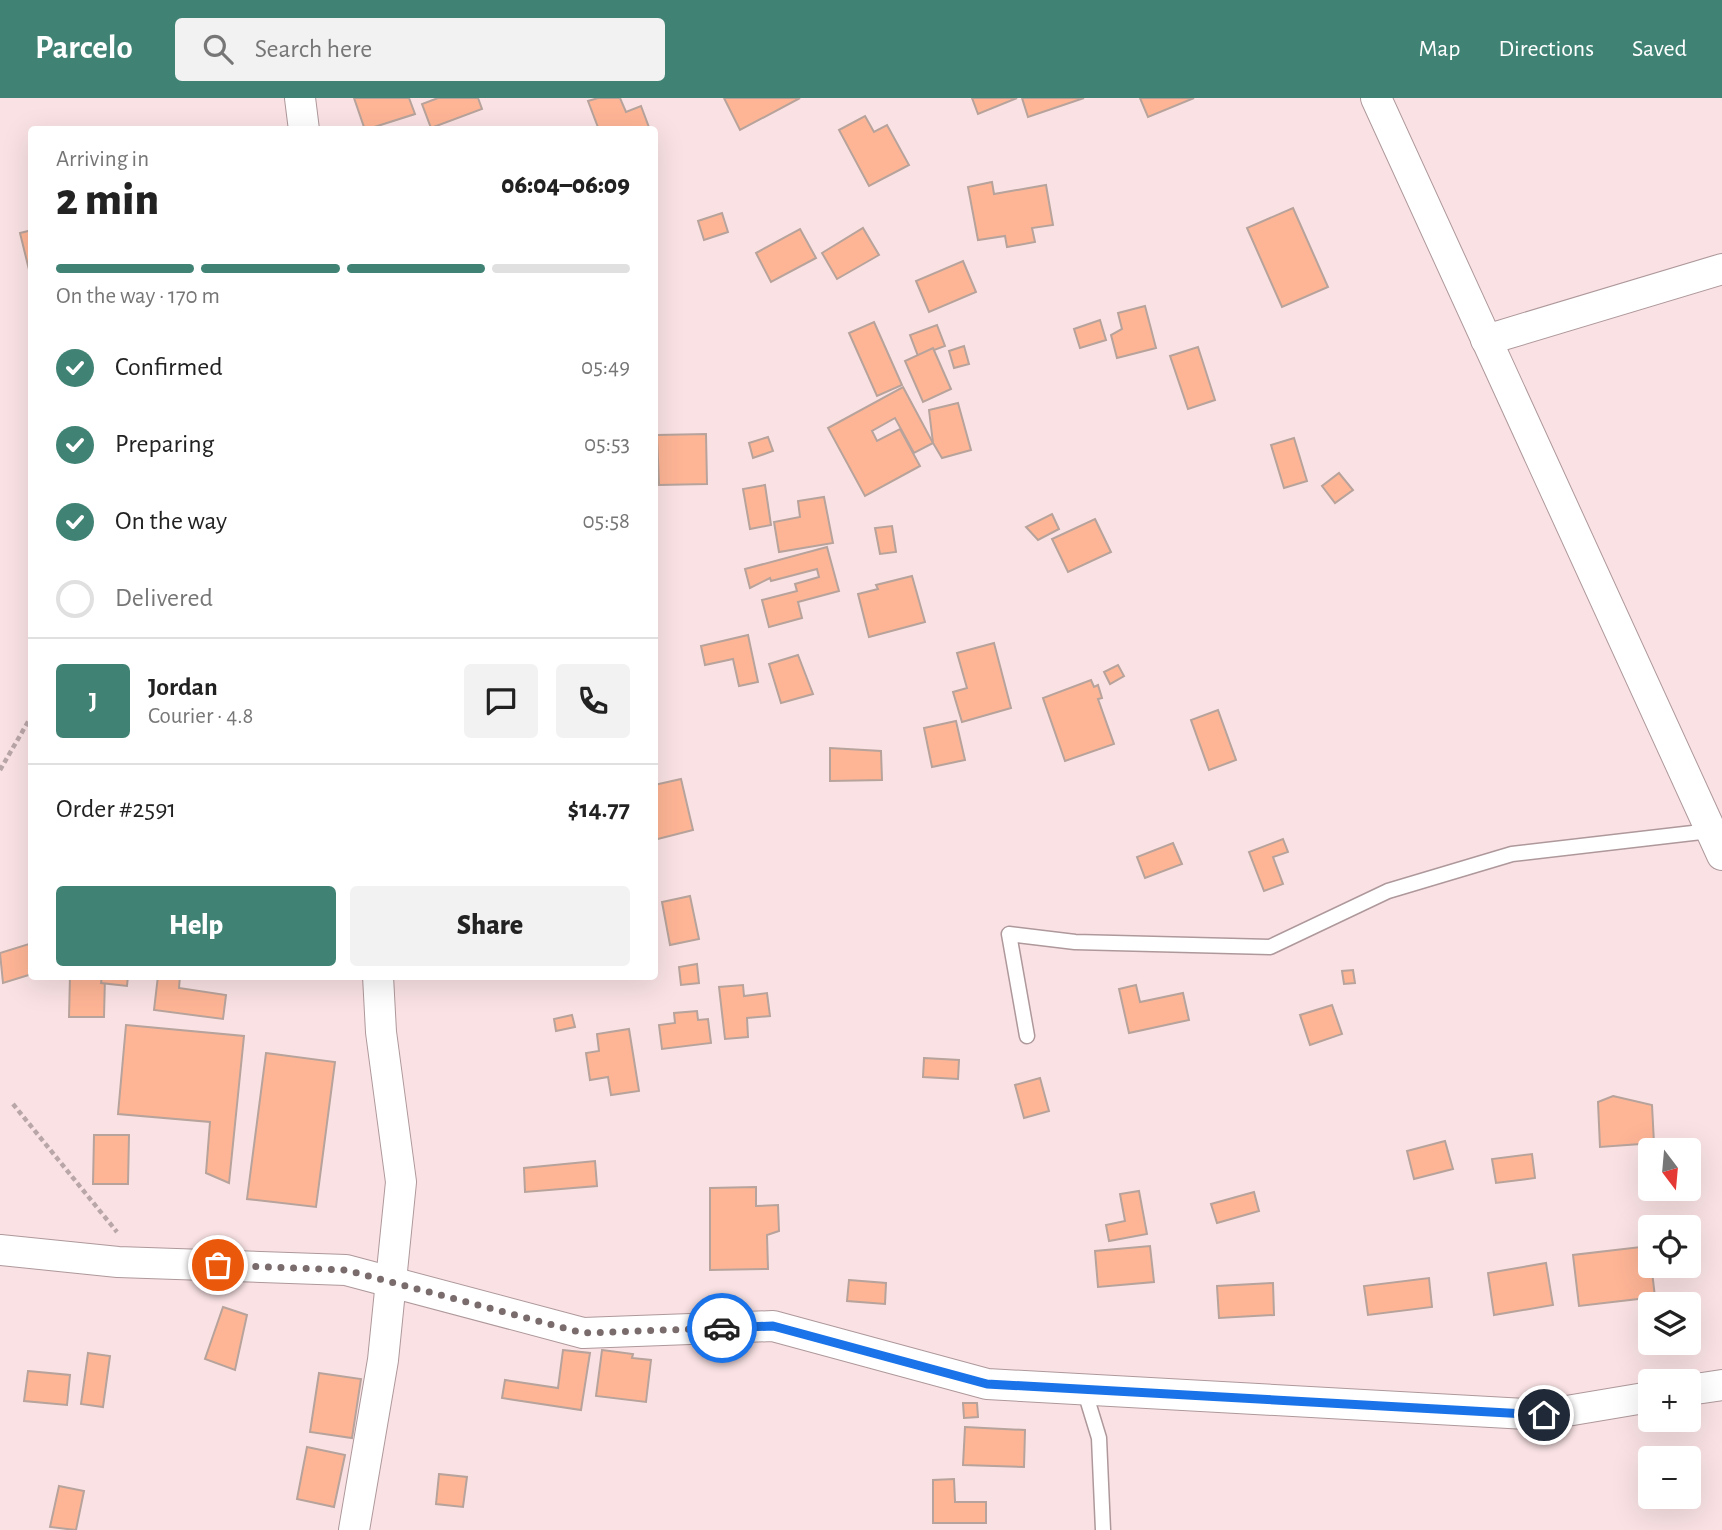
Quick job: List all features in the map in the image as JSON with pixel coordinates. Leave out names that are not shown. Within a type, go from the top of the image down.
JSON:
[{"type":"street","points":[[300,98],[304,126]]},
{"type":"street","points":[[1376,98],[1718,837]]},
{"type":"street","points":[[1486,340],[1722,269]]},
{"type":"street","points":[[355,1530],[383,1360],[401,1182],[381,1032],[378,980]]},
{"type":"street","points":[[0,1250],[141,1262],[346,1270],[583,1333],[773,1326],[987,1384],[1544,1415],[1638,1399]]},
{"type":"street","points":[[1701,1388],[1722,1385]]},
{"type":"lane","points":[[1027,1036],[1009,934],[1075,942],[1270,947],[1388,891],[1512,854],[1718,837]]},
{"type":"lane","points":[[1084,1389],[1099,1438],[1103,1530]]},
{"type":"path","points":[[0,770],[28,722]]},
{"type":"path","points":[[13,1104],[141,1262]]},
{"type":"building","points":[[354,98],[409,98],[415,114],[378,126],[364,126]]},
{"type":"building","points":[[438,98],[478,98],[482,109],[430,126],[422,104]]},
{"type":"building","points":[[620,98],[626,112],[641,106],[648,126],[597,126],[588,101]]},
{"type":"building","points":[[724,98],[800,98],[740,130]]},
{"type":"building","points":[[972,98],[1017,98],[978,114]]},
{"type":"building","points":[[1022,98],[1084,98],[1028,117]]},
{"type":"building","points":[[1140,98],[1194,98],[1148,117]]},
{"type":"building","points":[[865,116],[874,132],[887,125],[909,165],[869,186],[839,130]]},
{"type":"building","points":[[992,182],[994,194],[1046,185],[1053,225],[1032,228],[1035,242],[1007,247],[1005,236],[978,240],[968,187]]},
{"type":"building","points":[[1293,208],[1328,287],[1282,307],[1247,228]]},
{"type":"building","points":[[722,213],[728,232],[704,240],[698,221]]},
{"type":"building","points":[[863,228],[879,255],[837,279],[822,253]]},
{"type":"building","points":[[800,229],[816,258],[771,282],[756,253]]},
{"type":"building","points":[[28,231],[28,266],[20,233]]},
{"type":"building","points":[[963,261],[976,292],[929,312],[916,281]]},
{"type":"building","points":[[1145,306],[1156,348],[1117,358],[1111,335],[1122,329],[1118,313]]},
{"type":"building","points":[[1100,320],[1106,340],[1080,348],[1074,329]]},
{"type":"building","points":[[874,322],[902,385],[877,396],[849,333]]},
{"type":"building","points":[[937,325],[945,346],[918,356],[910,335]]},
{"type":"building","points":[[964,346],[969,364],[954,368],[949,351]]},
{"type":"building","points":[[1198,347],[1215,400],[1188,409],[1170,356]]},
{"type":"building","points":[[933,348],[951,389],[923,402],[905,361]]},
{"type":"building","points":[[903,387],[933,443],[914,453],[895,418],[872,431],[877,441],[900,429],[920,466],[865,496],[828,428]]},
{"type":"building","points":[[958,403],[971,450],[942,458],[933,443],[929,410]]},
{"type":"building","points":[[706,434],[707,484],[659,485],[658,435]]},
{"type":"building","points":[[768,437],[773,451],[753,458],[749,443]]},
{"type":"building","points":[[1294,438],[1307,481],[1284,488],[1271,445]]},
{"type":"building","points":[[1339,473],[1353,490],[1335,503],[1322,486]]},
{"type":"building","points":[[765,485],[771,525],[750,529],[743,489]]},
{"type":"building","points":[[824,497],[833,543],[779,552],[774,522],[800,517],[798,501]]},
{"type":"building","points":[[1052,514],[1059,529],[1038,540],[1026,527]]},
{"type":"building","points":[[1095,519],[1111,552],[1068,572],[1052,539]]},
{"type":"building","points":[[892,526],[896,552],[880,554],[875,528]]},
{"type":"building","points":[[827,547],[839,591],[798,602],[802,618],[769,627],[762,600],[797,591],[795,584],[819,577],[817,569],[771,581],[770,578],[750,588],[745,569]]},
{"type":"building","points":[[912,576],[925,622],[869,637],[858,594],[878,589],[876,585]]},
{"type":"building","points":[[748,635],[758,682],[739,686],[733,659],[705,665],[701,646]]},
{"type":"building","points":[[994,643],[1011,708],[962,722],[953,692],[967,688],[957,653]]},
{"type":"building","points":[[798,655],[813,694],[781,703],[769,664]]},
{"type":"building","points":[[1118,665],[1124,676],[1110,684],[1104,672]]},
{"type":"building","points":[[1091,680],[1094,687],[1098,685],[1102,698],[1098,699],[1114,744],[1065,761],[1043,698]]},
{"type":"building","points":[[1218,710],[1236,760],[1209,770],[1191,720]]},
{"type":"building","points":[[956,721],[965,760],[932,767],[924,728]]},
{"type":"building","points":[[830,748],[881,751],[882,780],[830,781]]},
{"type":"building","points":[[681,779],[693,830],[658,839],[658,784]]},
{"type":"building","points":[[1283,839],[1288,852],[1273,857],[1283,884],[1264,891],[1249,852]]},
{"type":"building","points":[[1173,843],[1182,864],[1145,878],[1137,857]]},
{"type":"building","points":[[690,896],[699,939],[670,945],[662,902]]},
{"type":"building","points":[[28,944],[28,975],[3,983],[0,953]]},
{"type":"building","points":[[697,964],[699,983],[681,985],[679,967]]},
{"type":"building","points":[[1353,970],[1355,983],[1344,984],[1342,971]]},
{"type":"building","points":[[70,980],[105,980],[104,1017],[69,1017]]},
{"type":"building","points":[[101,980],[128,980],[127,986],[101,983]]},
{"type":"building","points":[[158,980],[180,980],[179,988],[226,995],[223,1019],[154,1010]]},
{"type":"building","points":[[743,985],[744,996],[767,993],[770,1016],[747,1018],[748,1037],[725,1039],[719,987]]},
{"type":"building","points":[[1136,985],[1140,1002],[1183,993],[1189,1020],[1129,1033],[1119,989]]},
{"type":"building","points":[[1332,1005],[1342,1034],[1310,1045],[1300,1015]]},
{"type":"building","points":[[697,1011],[698,1020],[708,1019],[711,1043],[662,1049],[659,1025],[675,1023],[674,1013]]},
{"type":"building","points":[[572,1015],[575,1027],[556,1031],[554,1019]]},
{"type":"building","points":[[126,1025],[244,1036],[229,1183],[206,1173],[210,1122],[118,1114]]},
{"type":"building","points":[[629,1029],[639,1091],[611,1095],[608,1077],[590,1080],[586,1053],[599,1051],[597,1034]]},
{"type":"building","points":[[266,1053],[335,1062],[316,1207],[247,1199]]},
{"type":"building","points":[[924,1058],[959,1060],[958,1079],[923,1077]]},
{"type":"building","points":[[1040,1078],[1049,1111],[1024,1118],[1015,1085]]},
{"type":"building","points":[[1613,1096],[1652,1105],[1654,1138],[1638,1138],[1638,1144],[1600,1147],[1598,1102]]},
{"type":"building","points":[[94,1135],[129,1135],[128,1184],[93,1184]]},
{"type":"building","points":[[1445,1141],[1453,1169],[1414,1179],[1407,1151]]},
{"type":"building","points":[[1532,1154],[1535,1178],[1496,1183],[1492,1159]]},
{"type":"building","points":[[595,1161],[597,1186],[525,1192],[524,1168]]},
{"type":"building","points":[[756,1187],[756,1206],[778,1205],[779,1231],[767,1235],[768,1269],[710,1270],[710,1188]]},
{"type":"building","points":[[1139,1191],[1147,1234],[1109,1241],[1106,1225],[1125,1221],[1120,1194]]},
{"type":"building","points":[[1254,1192],[1259,1211],[1217,1223],[1211,1204]]},
{"type":"building","points":[[1150,1246],[1154,1282],[1098,1287],[1095,1251]]},
{"type":"building","points":[[1638,1247],[1638,1278],[1653,1278],[1654,1292],[1638,1292],[1638,1299],[1579,1306],[1573,1255]]},
{"type":"building","points":[[1546,1263],[1553,1305],[1494,1315],[1488,1273]]},
{"type":"building","points":[[1429,1278],[1432,1307],[1368,1315],[1364,1286]]},
{"type":"building","points":[[849,1280],[886,1283],[885,1304],[847,1301]]},
{"type":"building","points":[[1273,1283],[1274,1315],[1219,1318],[1217,1286]]},
{"type":"building","points":[[223,1307],[247,1315],[235,1370],[205,1359]]},
{"type":"building","points":[[563,1350],[590,1353],[581,1410],[502,1398],[505,1380],[558,1388]]},
{"type":"building","points":[[602,1350],[633,1354],[632,1358],[651,1360],[646,1402],[596,1396]]},
{"type":"building","points":[[88,1353],[110,1356],[103,1407],[81,1404]]},
{"type":"building","points":[[28,1371],[70,1375],[67,1405],[24,1401]]},
{"type":"building","points":[[319,1373],[361,1379],[352,1438],[310,1432]]},
{"type":"building","points":[[963,1403],[977,1403],[978,1417],[964,1418]]},
{"type":"building","points":[[965,1427],[1025,1430],[1024,1467],[963,1465]]},
{"type":"building","points":[[307,1447],[345,1455],[334,1507],[297,1499]]},
{"type":"building","points":[[439,1474],[467,1477],[463,1507],[436,1504]]},
{"type":"building","points":[[954,1479],[955,1502],[986,1502],[986,1523],[933,1523],[933,1480]]},
{"type":"building","points":[[59,1486],[84,1491],[76,1530],[50,1527]]},
{"type":"way so far","points":[[218,1265],[346,1270],[583,1333],[722,1328]]},
{"type":"route","points":[[722,1328],[773,1326],[987,1384],[1544,1415]]}]
